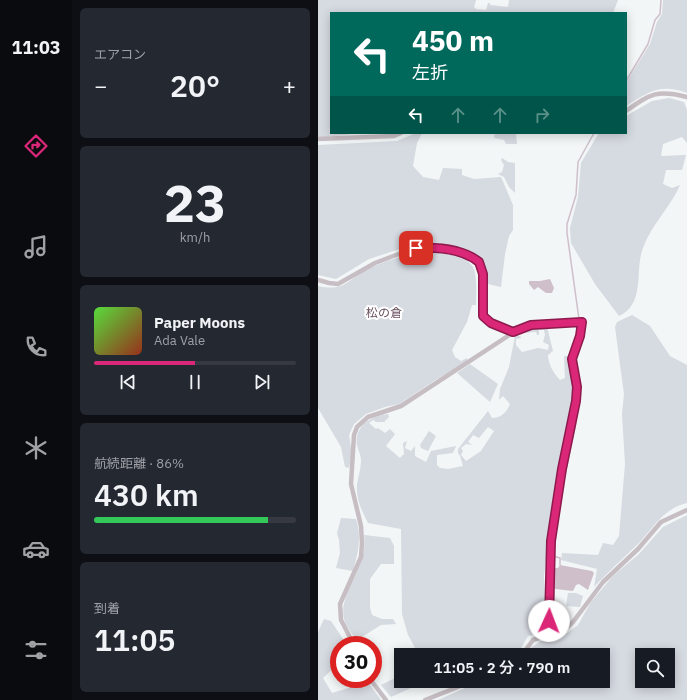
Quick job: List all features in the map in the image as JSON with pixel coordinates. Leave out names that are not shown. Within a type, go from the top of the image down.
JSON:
[{"type":"street","points":[[627,110],[654,94],[668,92],[687,97]]},
{"type":"street","points":[[318,140],[394,136],[399,134]]},
{"type":"street","points":[[318,280],[338,284],[375,263],[416,248],[433,248],[467,255],[479,262],[483,270],[483,316],[491,323],[513,332]]},
{"type":"street","points":[[349,636],[341,620],[340,604],[361,557],[361,526],[351,484],[354,435],[357,426],[368,417],[401,406],[513,332],[531,325],[582,322],[580,336],[572,359],[577,387],[576,401],[562,469],[551,541],[548,634]]},
{"type":"street","points":[[527,648],[533,640],[565,629],[573,622],[603,582],[638,549],[661,522],[671,516],[687,510]]},
{"type":"street","points":[[377,688],[386,700]]},
{"type":"street","points":[[425,700],[455,688]]},
{"type":"shaded area","points":[[318,0],[476,0],[474,7],[476,9],[486,10],[488,3],[490,3],[490,5],[508,7],[509,0],[618,0],[613,12],[330,12],[330,134],[352,134],[318,138]]},
{"type":"shaded area","points":[[663,0],[687,0],[687,93],[670,89],[655,90],[627,105],[627,81],[650,44],[657,22],[662,14]]},
{"type":"shaded area","points":[[669,98],[684,102],[687,110],[687,143],[682,137],[663,144],[661,156],[686,155],[682,170],[666,170],[663,184],[672,188],[680,185],[671,202],[650,233],[642,251],[638,287],[633,304],[627,311],[619,316],[595,284],[571,243],[570,228],[578,197],[581,163],[598,134],[627,134],[627,115],[652,101]]},
{"type":"shaded area","points":[[414,134],[422,134],[417,143],[413,166],[423,177],[439,180],[443,168],[462,169],[462,175],[474,179],[501,177],[513,205],[513,230],[509,236],[505,254],[501,287],[484,283],[486,269],[476,256],[461,248],[429,244],[412,245],[369,259],[336,279],[318,275],[318,145],[397,141]]},
{"type":"shaded area","points":[[495,134],[516,134],[517,144],[506,144],[504,140],[494,138]]},
{"type":"shaded area","points":[[502,158],[508,162],[515,163],[515,193],[509,187],[504,177],[498,174],[502,172],[504,165],[501,160]]},
{"type":"shaded area","points":[[434,251],[459,257],[472,265],[474,271],[476,279],[476,305],[472,305],[467,322],[452,350],[455,357],[461,361],[467,358],[468,361],[399,404],[366,414],[354,424],[349,435],[352,453],[349,468],[345,467],[341,447],[318,408],[318,286],[341,286],[368,269],[384,262],[409,255]]},
{"type":"shaded area","points":[[550,279],[554,288],[552,293],[546,293],[538,287],[534,290],[529,284],[529,281]]},
{"type":"shaded area","points":[[632,315],[650,326],[670,356],[687,365],[687,503],[672,509],[665,514],[638,544],[594,587],[597,569],[561,560],[562,553],[598,555],[603,543],[613,545],[619,536],[625,464],[622,414],[624,394],[615,327],[617,322]]},
{"type":"shaded area","points":[[544,326],[547,327],[553,351],[548,355],[552,369],[560,380],[565,378],[564,356],[571,356],[575,386],[574,409],[558,477],[548,543],[544,576],[546,613],[544,631],[528,636],[521,648],[415,648],[408,635],[402,614],[401,529],[368,523],[358,500],[357,485],[361,467],[361,456],[357,445],[358,432],[365,423],[370,420],[388,414],[389,417],[384,422],[376,422],[373,420],[369,423],[376,429],[378,428],[385,433],[390,429],[395,434],[386,446],[400,458],[404,454],[403,443],[407,441],[405,448],[411,451],[415,446],[415,456],[426,462],[431,451],[456,446],[453,453],[437,455],[437,465],[440,468],[448,469],[463,466],[458,449],[488,411],[492,418],[498,417],[507,410],[510,404],[503,396],[499,400],[500,389],[509,367],[515,336],[517,335],[521,337],[516,339],[516,345],[522,352],[538,348],[548,350],[549,345],[543,342],[545,335],[544,330],[539,330],[539,335],[537,335],[536,332],[519,332]],"holes":[[[488,427],[494,431],[481,451],[466,461],[461,455],[463,451],[461,448],[466,444],[472,445],[468,442],[473,435],[479,438]]]},
{"type":"shaded area","points":[[470,364],[498,384],[490,402],[457,373]]},
{"type":"shaded area","points":[[429,431],[436,436],[428,451],[421,448],[420,445]]},
{"type":"shaded area","points":[[687,515],[687,700],[438,700],[465,688],[610,688],[610,648],[531,648],[542,640],[562,637],[578,625],[591,602],[613,576],[639,554],[663,527]]},
{"type":"shaded area","points":[[341,518],[356,519],[358,526],[359,545],[353,571],[336,568],[340,553],[337,533]]},
{"type":"shaded area","points":[[364,535],[390,538],[394,546],[394,564],[381,564],[370,579],[370,608],[372,615],[382,619],[393,619],[396,624],[381,625],[363,636],[354,636],[346,625],[343,609],[345,599],[362,558]]},
{"type":"shaded area","points":[[560,565],[592,571],[594,573],[588,590],[579,584],[576,585],[573,591],[555,589],[553,586],[554,568],[558,568]]},
{"type":"shaded area","points":[[568,593],[576,593],[583,596],[580,607],[566,606]]},
{"type":"shaded area","points":[[324,619],[331,621],[341,636],[330,636],[330,671],[323,678],[332,693],[349,688],[372,688],[381,700],[318,700],[318,632]]},
{"type":"shaded area","points":[[394,678],[394,688],[411,688],[391,697],[382,684]]},
{"type":"waterway","points":[[627,79],[648,44],[655,20],[660,14],[661,0]]},
{"type":"waterway","points":[[583,321],[579,319],[567,224],[576,195],[578,162],[593,134]]},
{"type":"waterway","points":[[559,502],[575,428],[580,390],[578,380]]},
{"type":"waterway","points":[[554,534],[553,556],[560,558],[560,565]]},
{"type":"district","name":"松の倉","points":[[384,312]]},
{"type":"route","points":[[416,248],[433,248],[467,255],[479,262],[483,270],[483,316],[488,321],[506,330],[513,332],[525,326],[531,325],[582,322],[580,336],[572,359],[577,387],[576,401],[571,433],[555,507],[551,541],[549,572],[549,621]]}]
